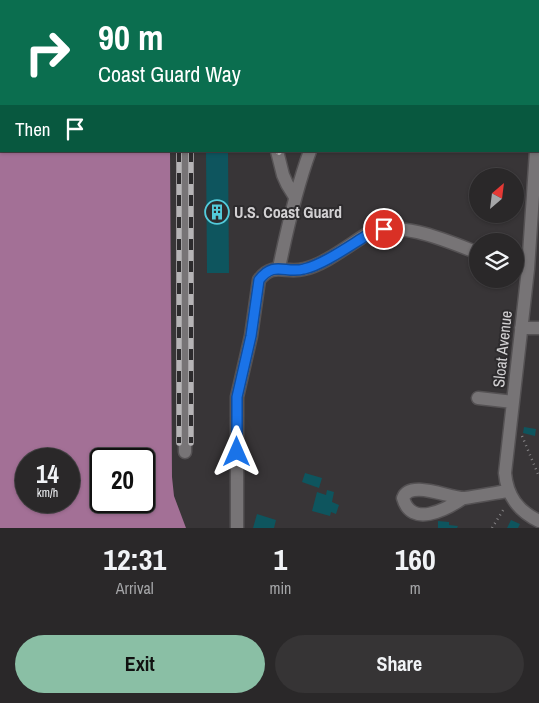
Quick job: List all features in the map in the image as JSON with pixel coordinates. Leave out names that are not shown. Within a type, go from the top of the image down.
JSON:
[{"type":"street","points":[[185,152],[185,452]]},
{"type":"street","points":[[277,152],[283,175],[296,196]]},
{"type":"street","points":[[279,268],[301,174],[310,152]]},
{"type":"street","name":"Sloat Avenue","points":[[524,245],[536,152]]},
{"type":"street","points":[[237,528],[237,397],[251,336],[259,280],[264,273],[279,268],[291,271],[305,269],[320,263],[376,230],[384,229],[398,229],[424,234],[469,250]]},
{"type":"street","name":"Sloat Avenue","points":[[510,494],[505,473],[521,328],[521,288]]},
{"type":"street","points":[[521,328],[539,328]]},
{"type":"street","points":[[478,398],[513,402]]},
{"type":"street","points":[[463,498],[510,494],[521,509],[539,521]]},
{"type":"path","points":[[519,429],[538,474]]},
{"type":"path","points":[[492,528],[510,494]]},
{"type":"shaded area","points":[[0,152],[170,152],[172,477],[174,496],[186,528],[0,528]]},
{"type":"building","name":"U.S. Coast Guard","points":[[206,152],[228,152],[229,273],[207,273]]},
{"type":"building","points":[[524,427],[536,429],[535,436],[523,433]]},
{"type":"building","points":[[305,473],[322,478],[319,488],[302,482]]},
{"type":"building","points":[[327,490],[334,492],[332,502],[339,505],[336,514],[331,512],[330,516],[312,511],[317,492],[326,495]]},
{"type":"building","points":[[257,514],[276,520],[274,528],[253,528]]},
{"type":"building","points":[[511,520],[520,524],[518,528],[507,528]]},
{"type":"building","points":[[438,521],[449,522],[449,525],[458,526],[457,528],[438,528]]},
{"type":"railway","points":[[179,152],[179,443]]},
{"type":"railway","points":[[191,152],[191,443]]},
{"type":"place","name":"U.S. Coast Guard","points":[[217,212]]},
{"type":"route","points":[[237,452],[237,397],[251,336],[259,280],[264,273],[271,270],[279,268],[291,271],[305,269],[320,263],[376,230],[384,229]]}]
